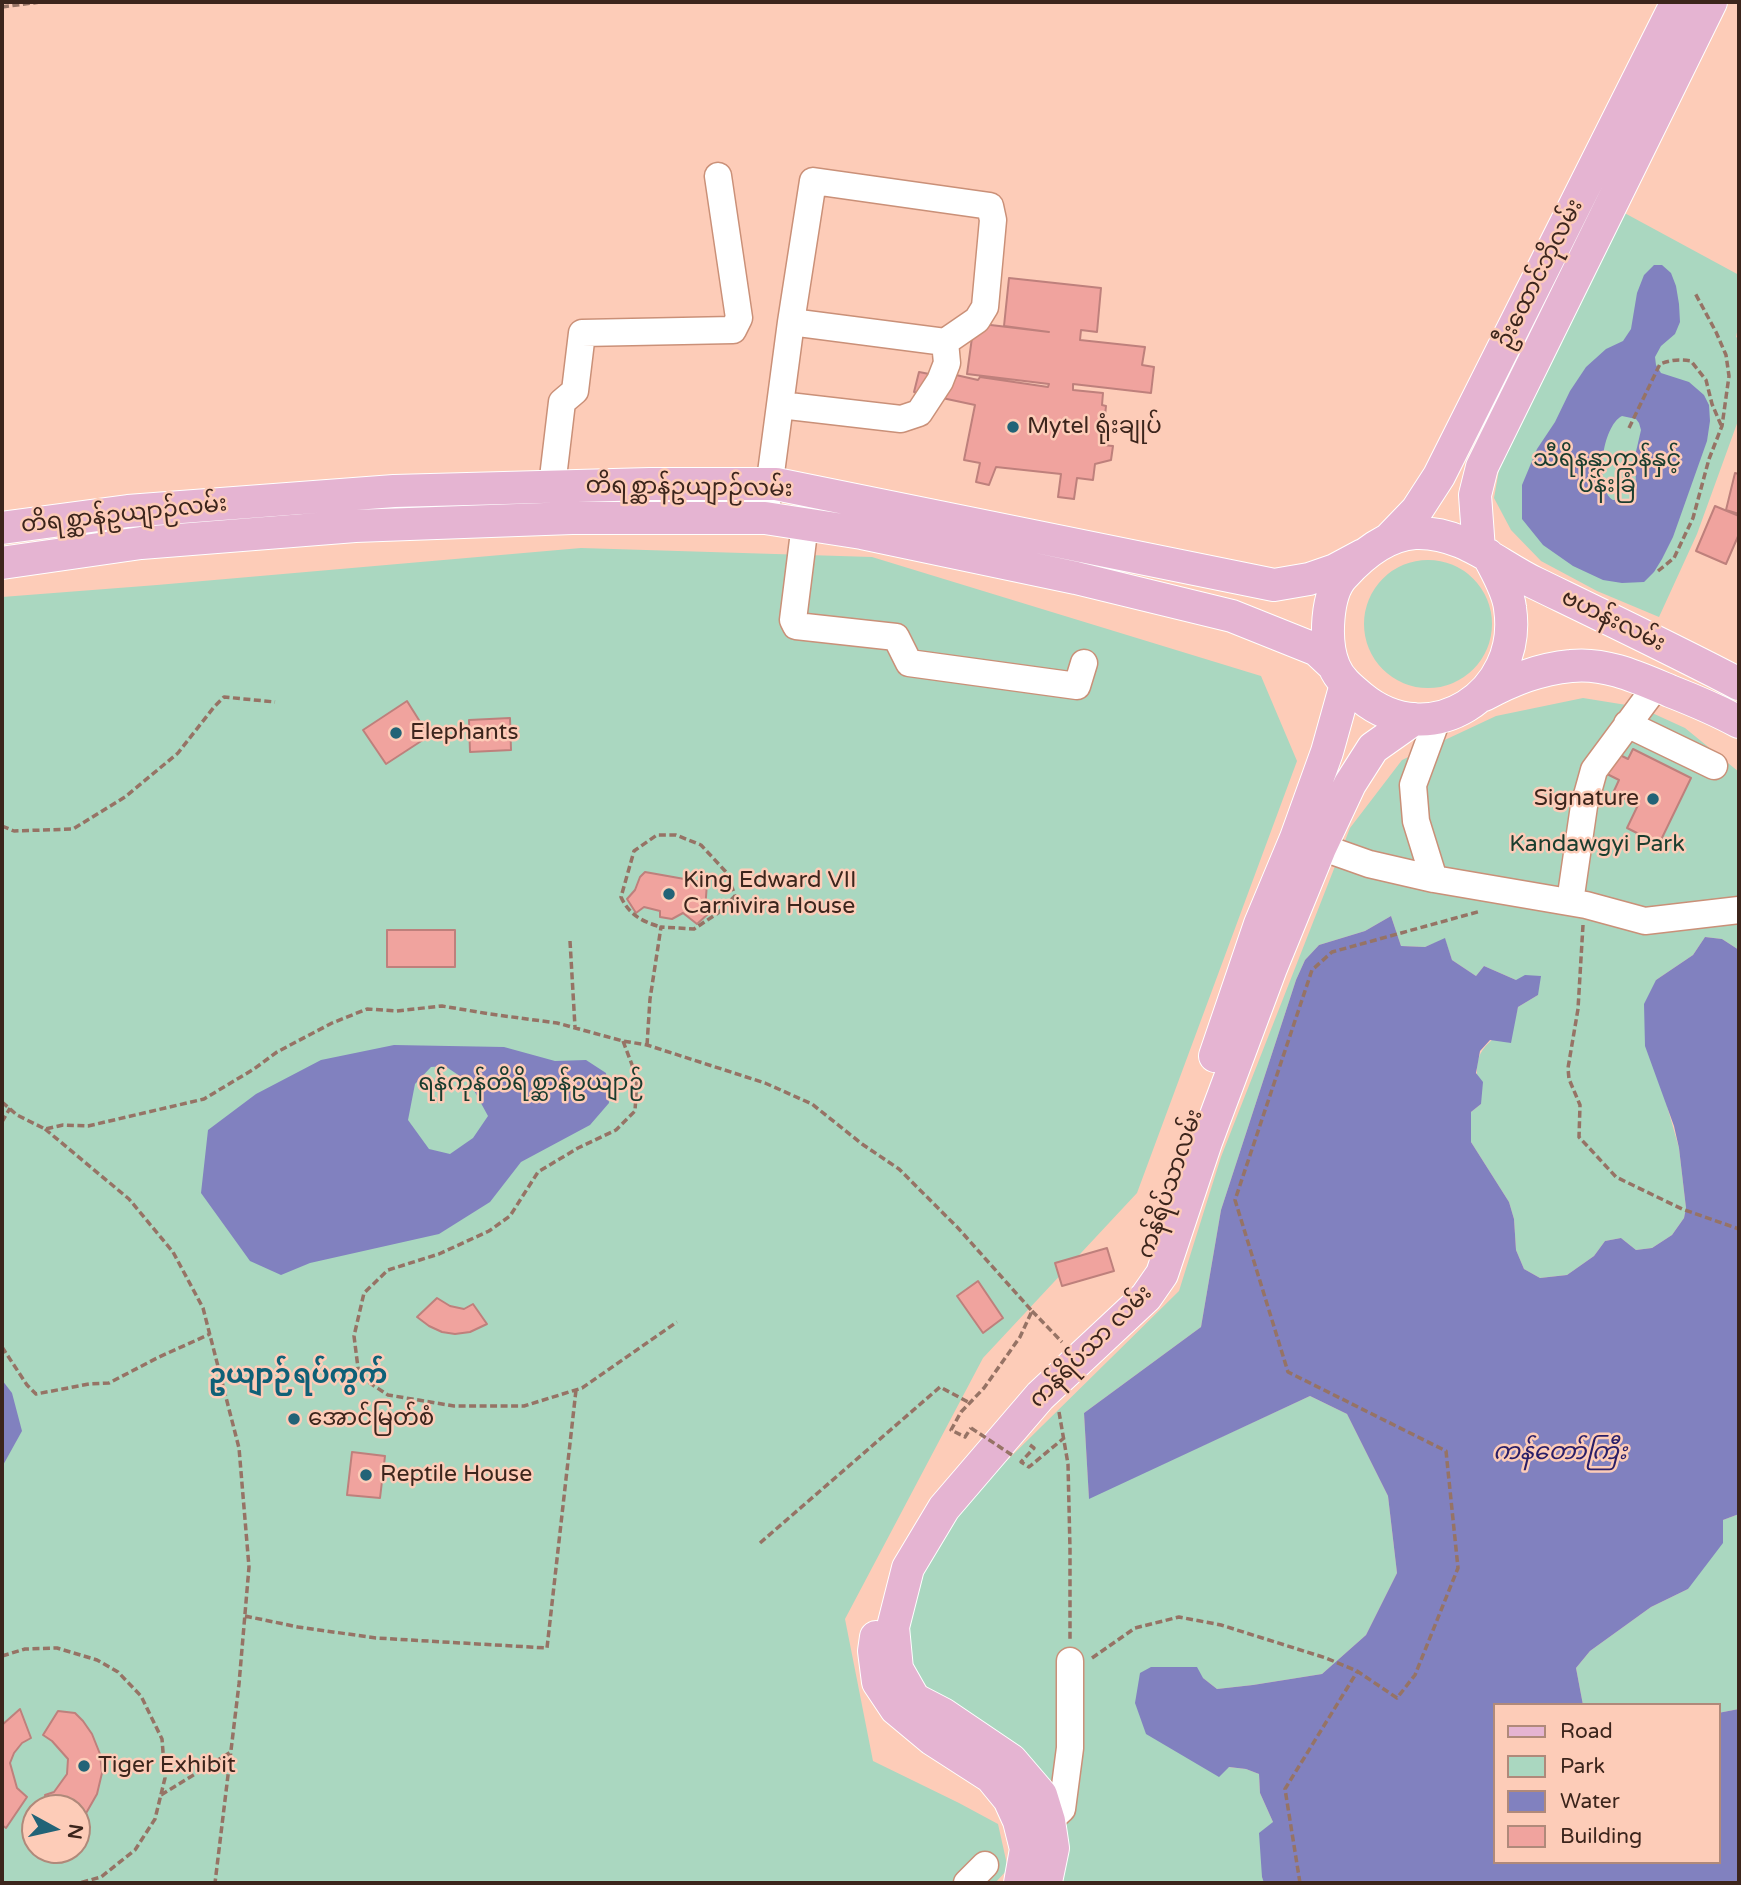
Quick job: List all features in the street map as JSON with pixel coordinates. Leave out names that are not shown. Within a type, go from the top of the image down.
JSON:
[{"type":"main road","name":"ဦးထောင်ဘိုလမ်း","points":[[1390,538],[1418,510],[1439,476],[1677,2]]},
{"type":"main road","name":"ဦးထောင်ဘိုလမ်း","points":[[1483,553],[1475,495],[1482,467],[1712,2]]},
{"type":"main road","name":"တိရစ္ဆာန်ဥယျာဉ်လမ်း","points":[[2,528],[128,511],[394,491],[650,484],[776,484],[1273,585],[1322,575],[1363,555]]},
{"type":"main road","name":"တိရစ္ဆာန်ဥယျာဉ်လမ်း","points":[[2,563],[141,542],[355,526],[572,518],[765,518],[863,533],[1076,578],[1232,616],[1317,650],[1340,675]]},
{"type":"main road","points":[[1308,843],[1373,748],[1426,718],[1460,710],[1480,697],[1495,680],[1507,657],[1513,631],[1510,605],[1501,581],[1483,553],[1439,535],[1414,533],[1390,538],[1363,555],[1341,578],[1329,607],[1328,637],[1340,675],[1371,705],[1395,716],[1426,718]]},
{"type":"main road","name":"ဗဟန်းလမ်း","points":[[1483,553],[1530,581],[1739,684]]},
{"type":"main road","name":"ဗဟန်းလမ်း","points":[[1480,697],[1537,671],[1573,665],[1609,668],[1636,676],[1739,722]]},
{"type":"main road","name":"ကန်ရိပ်သာလမ်း","points":[[1071,1353],[1133,1284],[1142,1267],[1261,924],[1308,843],[1340,675]]},
{"type":"main road","name":"ကန်ရိပ်သာ လမ်း","points":[[1043,1883],[1047,1877],[1053,1848],[1038,1817],[1041,1795],[1011,1760],[943,1714],[914,1699],[897,1669],[893,1627],[908,1568],[944,1508],[1040,1395],[1071,1353]]},
{"type":"main road","points":[[1020,1883],[1026,1849],[1038,1817]]},
{"type":"street","points":[[552,486],[562,402],[575,391],[582,333],[733,330],[739,318],[718,176]]},
{"type":"street","points":[[765,518],[790,322],[813,181],[990,206],[993,220],[985,307],[974,323],[945,342],[790,322]]},
{"type":"street","points":[[780,405],[901,419],[919,413],[940,381],[947,363],[945,342]]},
{"type":"street","points":[[804,524],[793,620],[796,626],[896,637],[909,663],[1077,686],[1084,663]]},
{"type":"street","points":[[1578,903],[1584,806],[1594,770],[1657,685]]},
{"type":"street","points":[[1426,718],[1413,785],[1416,821],[1434,879]]},
{"type":"street","points":[[1627,724],[1713,766]]},
{"type":"street","points":[[1308,843],[1369,864],[1434,879],[1578,903],[1645,921],[1739,910]]},
{"type":"street","points":[[1038,1817],[1062,1809],[1070,1748],[1070,1661]]},
{"type":"path","points":[[2,7],[40,2]]},
{"type":"path","points":[[1658,571],[1674,558],[1693,518],[1709,458],[1722,426],[1729,376],[1726,355],[1695,293]]},
{"type":"path","points":[[1629,428],[1660,364],[1681,359],[1691,360],[1706,380],[1712,404],[1722,426]]},
{"type":"path","points":[[2,826],[14,831],[73,829],[125,797],[178,753],[224,697],[275,702]]},
{"type":"path","points":[[657,835],[676,835],[701,845],[727,873],[734,895],[718,913],[694,929],[661,927],[641,921],[626,908],[621,897],[634,851],[657,835]]},
{"type":"path","points":[[1578,903],[1577,1009],[1568,1068],[1569,1079],[1580,1105],[1579,1137],[1616,1177],[1682,1209],[1739,1229]]},
{"type":"path","points":[[1058,1403],[1068,1464],[1070,1661],[1088,1661],[1135,1628],[1179,1617],[1221,1625],[1326,1658],[1357,1671],[1397,1698],[1415,1675],[1458,1568],[1446,1451],[1288,1372],[1235,1200],[1312,970],[1332,952],[1480,911],[1493,912]]},
{"type":"path","points":[[647,1045],[650,999],[661,927]]},
{"type":"path","points":[[570,942],[575,1027]]},
{"type":"path","points":[[45,1129],[63,1125],[88,1126],[204,1099],[277,1052],[332,1023],[367,1009],[396,1011],[442,1006],[557,1023],[647,1045],[765,1083],[812,1104],[862,1144],[899,1169],[958,1228],[1071,1353]]},
{"type":"path","points":[[623,1041],[637,1078],[635,1111],[616,1130],[578,1148],[538,1172],[510,1216],[489,1231],[439,1254],[388,1270],[363,1293],[354,1336],[359,1376],[388,1395],[454,1406],[524,1406],[582,1388],[677,1322]]},
{"type":"path","points":[[2,1102],[17,1115],[45,1129],[129,1199],[173,1252],[203,1308],[239,1448],[249,1567],[232,1751],[215,1883]]},
{"type":"path","points":[[2,1122],[10,1108]]},
{"type":"path","points":[[1012,1455],[971,1427],[965,1437],[951,1430],[961,1412],[984,1388],[1020,1338],[1032,1311]]},
{"type":"path","points":[[2,1347],[36,1394],[109,1383],[210,1334]]},
{"type":"path","points":[[761,1543],[940,1387],[970,1403]]},
{"type":"path","points":[[245,1616],[376,1638],[547,1647],[576,1390]]},
{"type":"path","points":[[1021,1462],[1029,1468],[1063,1438]]},
{"type":"path","points":[[2,1656],[25,1649],[57,1648],[97,1660],[118,1672],[141,1696],[162,1739],[165,1778],[155,1819],[135,1850],[101,1877],[79,1883]]},
{"type":"path","points":[[1300,1883],[1285,1789],[1357,1671]]},
{"type":"path","points":[[161,1794],[232,1751]]},
{"type":"green space","name":"သီရိနန္ဒာကန်နှင့် ပန်းခြံ","points":[[1619,210],[1739,275],[1739,323],[1736,337],[1739,339],[1739,418],[1697,534],[1659,617],[1597,591],[1541,561],[1511,530],[1494,498],[1502,453]]},
{"type":"green space","name":"ရန်ကုန်တိရိစ္ဆာန်ဥယျာဉ်","points":[[581,548],[872,557],[1261,676],[1297,761],[1137,1193],[983,1358],[845,1619],[873,1761],[998,1824],[1008,1869],[995,1883],[2,1883],[2,597]]},
{"type":"green space","points":[[1428,560],[1453,565],[1473,579],[1487,599],[1492,624],[1487,649],[1473,669],[1453,683],[1428,688],[1403,683],[1383,669],[1369,649],[1364,624],[1369,599],[1383,579],[1403,565]]},
{"type":"green space","name":"Kandawgyi Park","points":[[1583,698],[1639,707],[1685,728],[1739,772],[1739,950],[1722,939],[1705,937],[1693,955],[1656,980],[1667,1106],[1679,1148],[1686,1208],[1684,1218],[1672,1235],[1652,1248],[1636,1250],[1621,1238],[1605,1241],[1594,1256],[1567,1275],[1540,1278],[1524,1269],[1516,1250],[1514,1219],[1509,1202],[1471,1142],[1471,1112],[1481,1104],[1477,1075],[1479,1056],[1491,1041],[1514,1023],[1518,1007],[1538,995],[1516,980],[1484,966],[1476,976],[1452,960],[1445,939],[1425,947],[1401,946],[1391,916],[1365,931],[1319,945],[1305,960],[1296,980],[1221,1210],[1201,1327],[1084,1413],[1089,1498],[1310,1396],[1347,1414],[1388,1496],[1397,1573],[1366,1635],[1322,1674],[1217,1689],[1203,1678],[1228,1767],[1259,1774],[1260,1793],[1273,1822],[1262,1876],[1264,1883],[1052,1883],[945,1708],[912,1669],[906,1634],[924,1568],[974,1493],[1179,1291],[1221,1157],[1350,828],[1402,760],[1496,716]]},
{"type":"green space","points":[[1739,1514],[1739,1709],[1720,1713],[1720,1703],[1583,1703],[1576,1668],[1590,1651],[1651,1607],[1688,1589],[1723,1520]]},
{"type":"water","points":[[1654,265],[1662,265],[1671,273],[1679,304],[1680,322],[1675,334],[1661,346],[1655,357],[1656,365],[1661,373],[1689,382],[1704,395],[1709,405],[1710,421],[1707,441],[1673,537],[1662,559],[1644,582],[1622,583],[1603,580],[1573,566],[1543,545],[1522,519],[1522,485],[1537,449],[1586,367],[1606,349],[1623,341],[1631,329],[1637,293],[1644,275]],"holes":[[[1622,416],[1636,419],[1641,430],[1635,456],[1636,485],[1630,499],[1613,500],[1607,493],[1602,471],[1605,444],[1615,422]]]},
{"type":"water","name":"ကန်တော်ကြီး","points":[[1391,916],[1401,946],[1425,947],[1445,938],[1452,960],[1476,976],[1484,966],[1516,980],[1525,975],[1541,976],[1538,995],[1518,1007],[1511,1043],[1490,1040],[1480,1051],[1476,1073],[1483,1082],[1481,1104],[1471,1112],[1471,1142],[1509,1202],[1514,1219],[1516,1250],[1524,1269],[1540,1278],[1567,1275],[1594,1256],[1605,1241],[1621,1238],[1636,1250],[1652,1248],[1672,1235],[1684,1218],[1686,1208],[1679,1148],[1674,1126],[1645,1046],[1644,1004],[1656,980],[1693,955],[1705,937],[1722,939],[1739,950],[1739,1514],[1723,1520],[1723,1543],[1688,1589],[1651,1607],[1590,1651],[1576,1668],[1583,1703],[1492,1703],[1492,1864],[1720,1864],[1720,1713],[1739,1709],[1739,1883],[1264,1883],[1259,1833],[1273,1822],[1260,1793],[1259,1774],[1229,1767],[1219,1777],[1146,1734],[1135,1703],[1140,1673],[1151,1667],[1197,1667],[1203,1678],[1217,1689],[1322,1674],[1366,1635],[1397,1573],[1388,1496],[1347,1414],[1310,1396],[1089,1499],[1084,1413],[1201,1327],[1221,1210],[1296,980],[1305,960],[1319,945],[1365,931]]},
{"type":"water","points":[[394,1045],[504,1047],[555,1061],[586,1060],[606,1073],[609,1103],[590,1125],[521,1162],[490,1202],[439,1234],[310,1263],[281,1275],[250,1261],[201,1193],[208,1130],[256,1094],[321,1060]],"holes":[[[445,1066],[470,1083],[488,1116],[473,1138],[450,1154],[429,1149],[408,1120],[415,1084],[431,1067]]]},
{"type":"water","points":[[2,1380],[12,1393],[22,1431],[2,1467]]},
{"type":"building","points":[[1009,278],[1101,288],[1097,332],[1081,330],[1080,340],[1145,347],[1142,365],[1154,367],[1151,393],[1073,384],[1073,390],[1103,393],[1102,405],[1106,406],[1102,445],[1113,446],[1111,460],[1095,464],[1093,480],[1077,478],[1074,499],[1058,497],[1061,474],[996,467],[989,485],[976,482],[980,463],[964,460],[975,405],[914,392],[919,372],[955,379],[956,375],[978,380],[980,377],[1048,387],[1049,384],[967,374],[974,323],[1049,332],[1004,326]]},
{"type":"building","points":[[1735,473],[1739,474],[1739,514],[1726,510]]},
{"type":"building","points":[[1715,506],[1739,516],[1739,534],[1726,564],[1696,551]]},
{"type":"building","name":"Elephants","points":[[407,701],[429,736],[386,764],[363,730]]},
{"type":"building","points":[[510,718],[511,750],[470,752],[469,720]]},
{"type":"building","name":"Signature","points":[[1633,749],[1691,778],[1659,844],[1627,828],[1638,805],[1613,793],[1619,780],[1599,770],[1610,750],[1628,759]]},
{"type":"building","name":"King Edward VII Carnivira House","points":[[645,872],[707,883],[705,911],[708,914],[697,924],[683,913],[672,919],[660,917],[660,911],[644,907],[636,913],[627,899]]},
{"type":"building","points":[[387,930],[455,930],[455,967],[387,967]]},
{"type":"building","points":[[1107,1248],[1114,1271],[1062,1286],[1055,1263]]},
{"type":"building","points":[[978,1281],[1003,1318],[983,1333],[957,1296]]},
{"type":"building","points":[[437,1298],[450,1306],[464,1309],[473,1304],[487,1324],[470,1332],[455,1334],[429,1326],[417,1317]]},
{"type":"building","name":"Reptile House","points":[[352,1452],[385,1456],[380,1498],[347,1495]]},
{"type":"building","points":[[20,1709],[31,1738],[22,1743],[10,1763],[17,1788],[24,1794],[21,1794],[21,1806],[6,1828],[2,1825],[2,1725]]},
{"type":"building","name":"Tiger Exhibit","points":[[58,1711],[75,1713],[92,1734],[100,1754],[102,1773],[97,1794],[91,1804],[91,1794],[48,1794],[54,1792],[67,1774],[68,1759],[43,1735]]},
{"type":"place","name":"Mytel ရုံးချုပ်","points":[[1013,427]]},
{"type":"place","name":"Elephants","points":[[396,733]]},
{"type":"place","name":"Signature","points":[[1653,799]]},
{"type":"place","name":"King Edward VII Carnivira House","points":[[669,894]]},
{"type":"place","name":"အောင်မြတ်စံ","points":[[294,1419]]},
{"type":"place","name":"Reptile House","points":[[366,1475]]},
{"type":"place","name":"Tiger Exhibit","points":[[84,1766]]},
{"type":"district","name":"ဥယျာဉ်ရပ်ကွက်","points":[[298,1376]]}]
